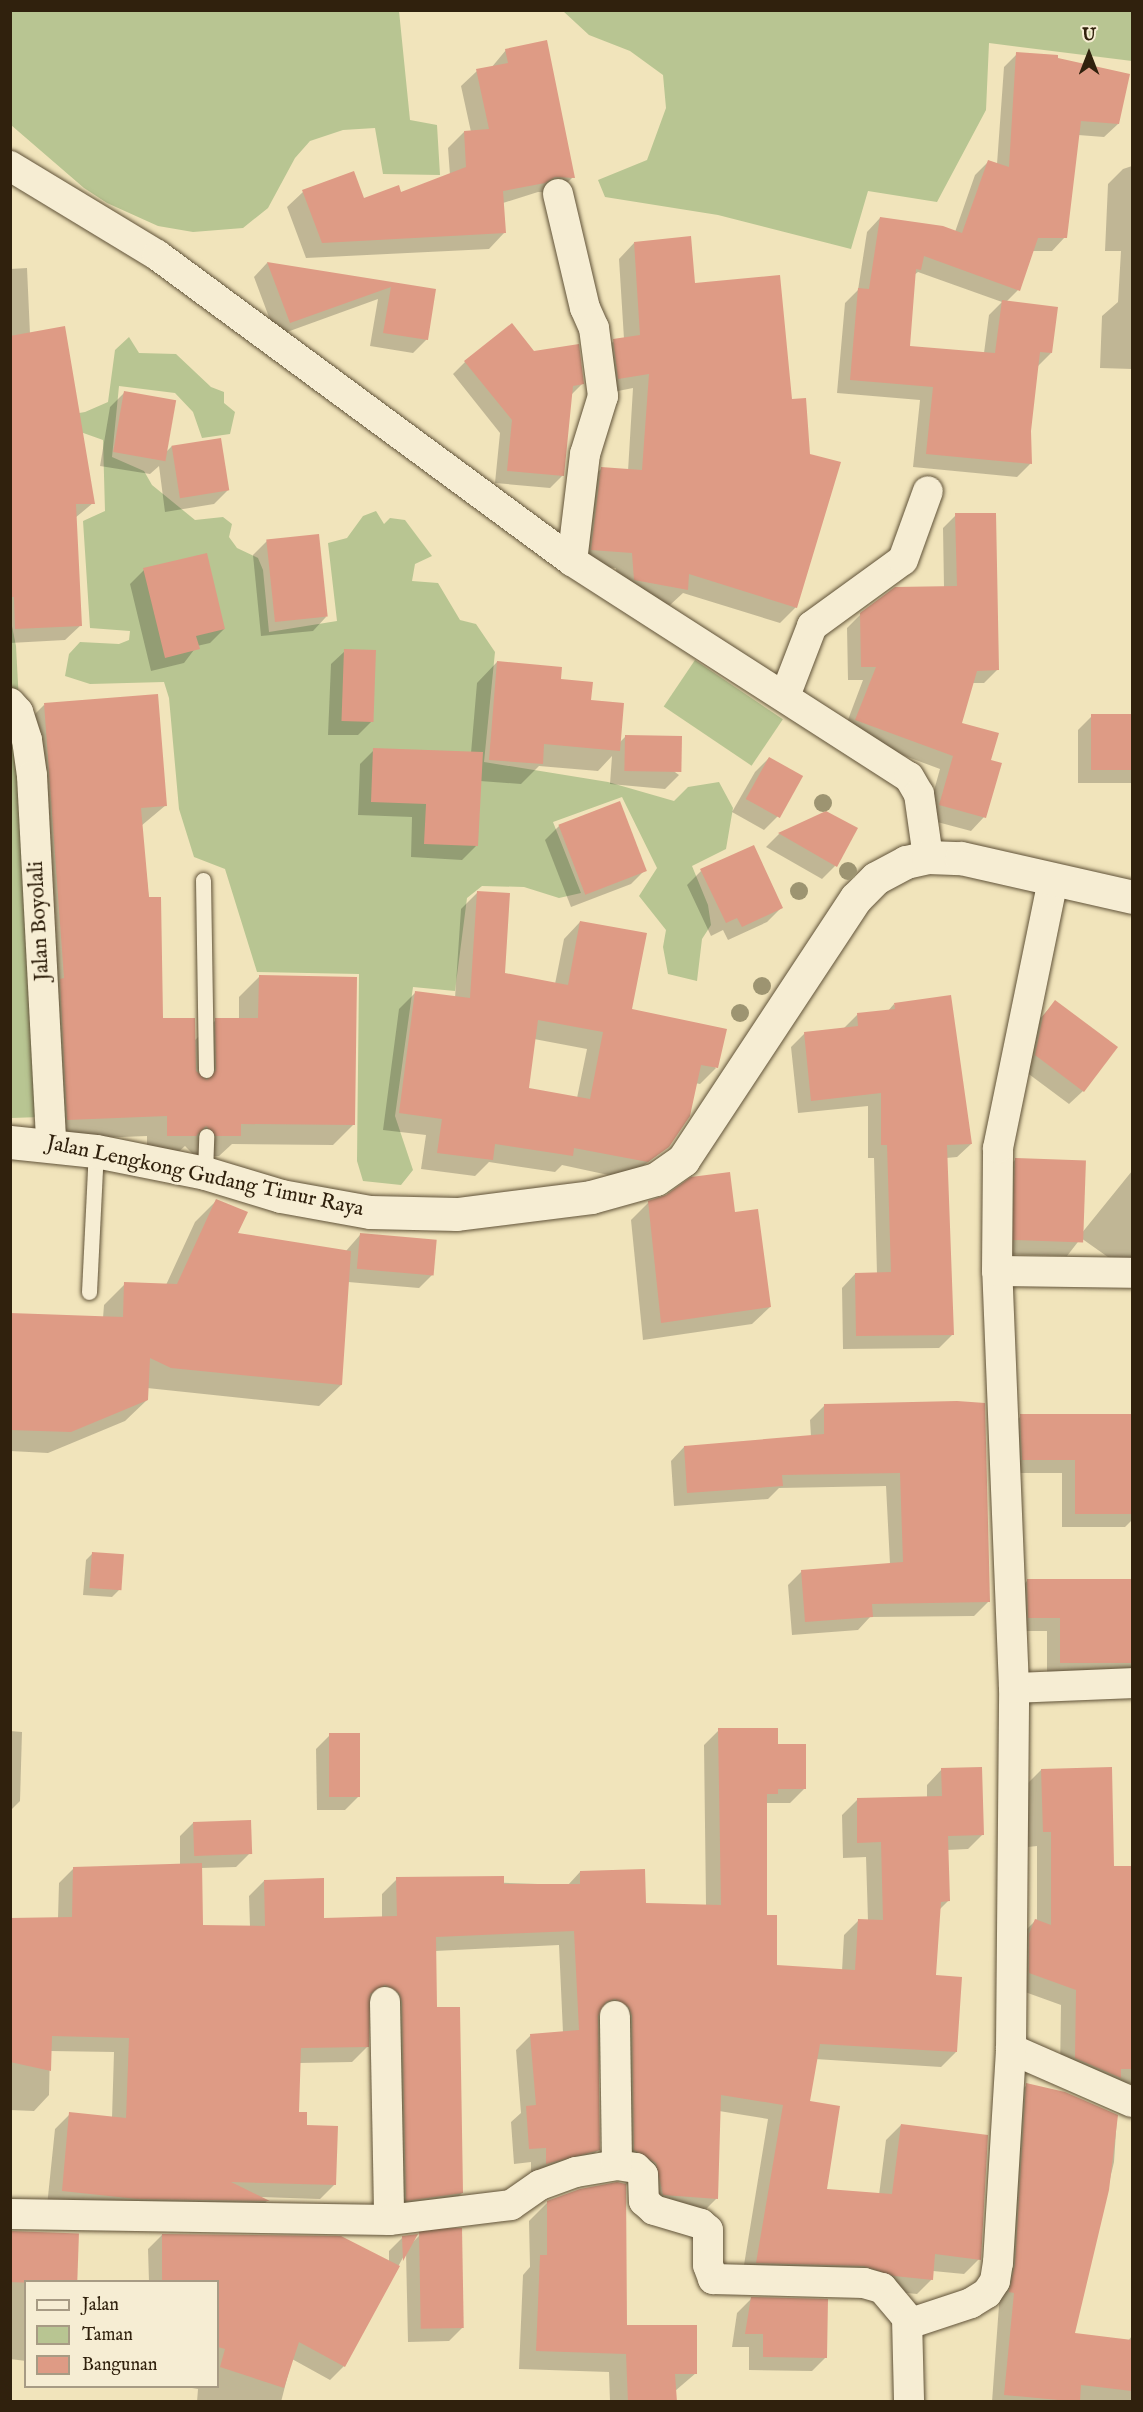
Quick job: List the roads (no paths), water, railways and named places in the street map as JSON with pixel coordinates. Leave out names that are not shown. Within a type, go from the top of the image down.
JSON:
[{"type":"street","points":[[10,166],[157,255],[572,561],[909,777],[920,794],[928,857]]},
{"type":"street","points":[[558,194],[585,308],[594,328],[603,396],[585,454],[572,561]]},
{"type":"street","points":[[785,696],[812,626],[903,560],[928,491]]},
{"type":"street","name":"Jalan Boyolali","points":[[10,703],[18,712],[27,740],[32,776],[51,1143]]},
{"type":"street","name":"Jalan Lengkong Gudang Timur Raya","points":[[10,1142],[51,1143],[96,1150],[205,1173],[280,1196],[370,1212],[457,1214],[591,1197],[656,1179],[689,1151],[856,898],[876,878],[906,862],[928,857],[961,858],[1053,881],[1132,897]]},
{"type":"street","points":[[908,2324],[971,2303],[987,2293],[995,2281],[1011,2049],[1014,1688],[997,1271],[998,1148],[1053,881]]},
{"type":"street","points":[[997,1271],[1132,1273]]},
{"type":"street","points":[[1014,1688],[1132,1683]]},
{"type":"street","points":[[385,2002],[389,2220]]},
{"type":"street","points":[[615,2016],[617,2165]]},
{"type":"street","points":[[1011,2049],[1132,2102]]},
{"type":"street","points":[[10,2214],[389,2220],[511,2205],[540,2184],[576,2172],[617,2165],[636,2168],[643,2175],[644,2200],[654,2210],[701,2224],[708,2230],[708,2265],[713,2279],[864,2283],[882,2289],[898,2303],[908,2324],[909,2402]]},
{"type":"lane","points":[[203,880],[206,1070]]},
{"type":"lane","points":[[205,1173],[206,1136]]},
{"type":"lane","points":[[89,1292],[96,1150]]}]
